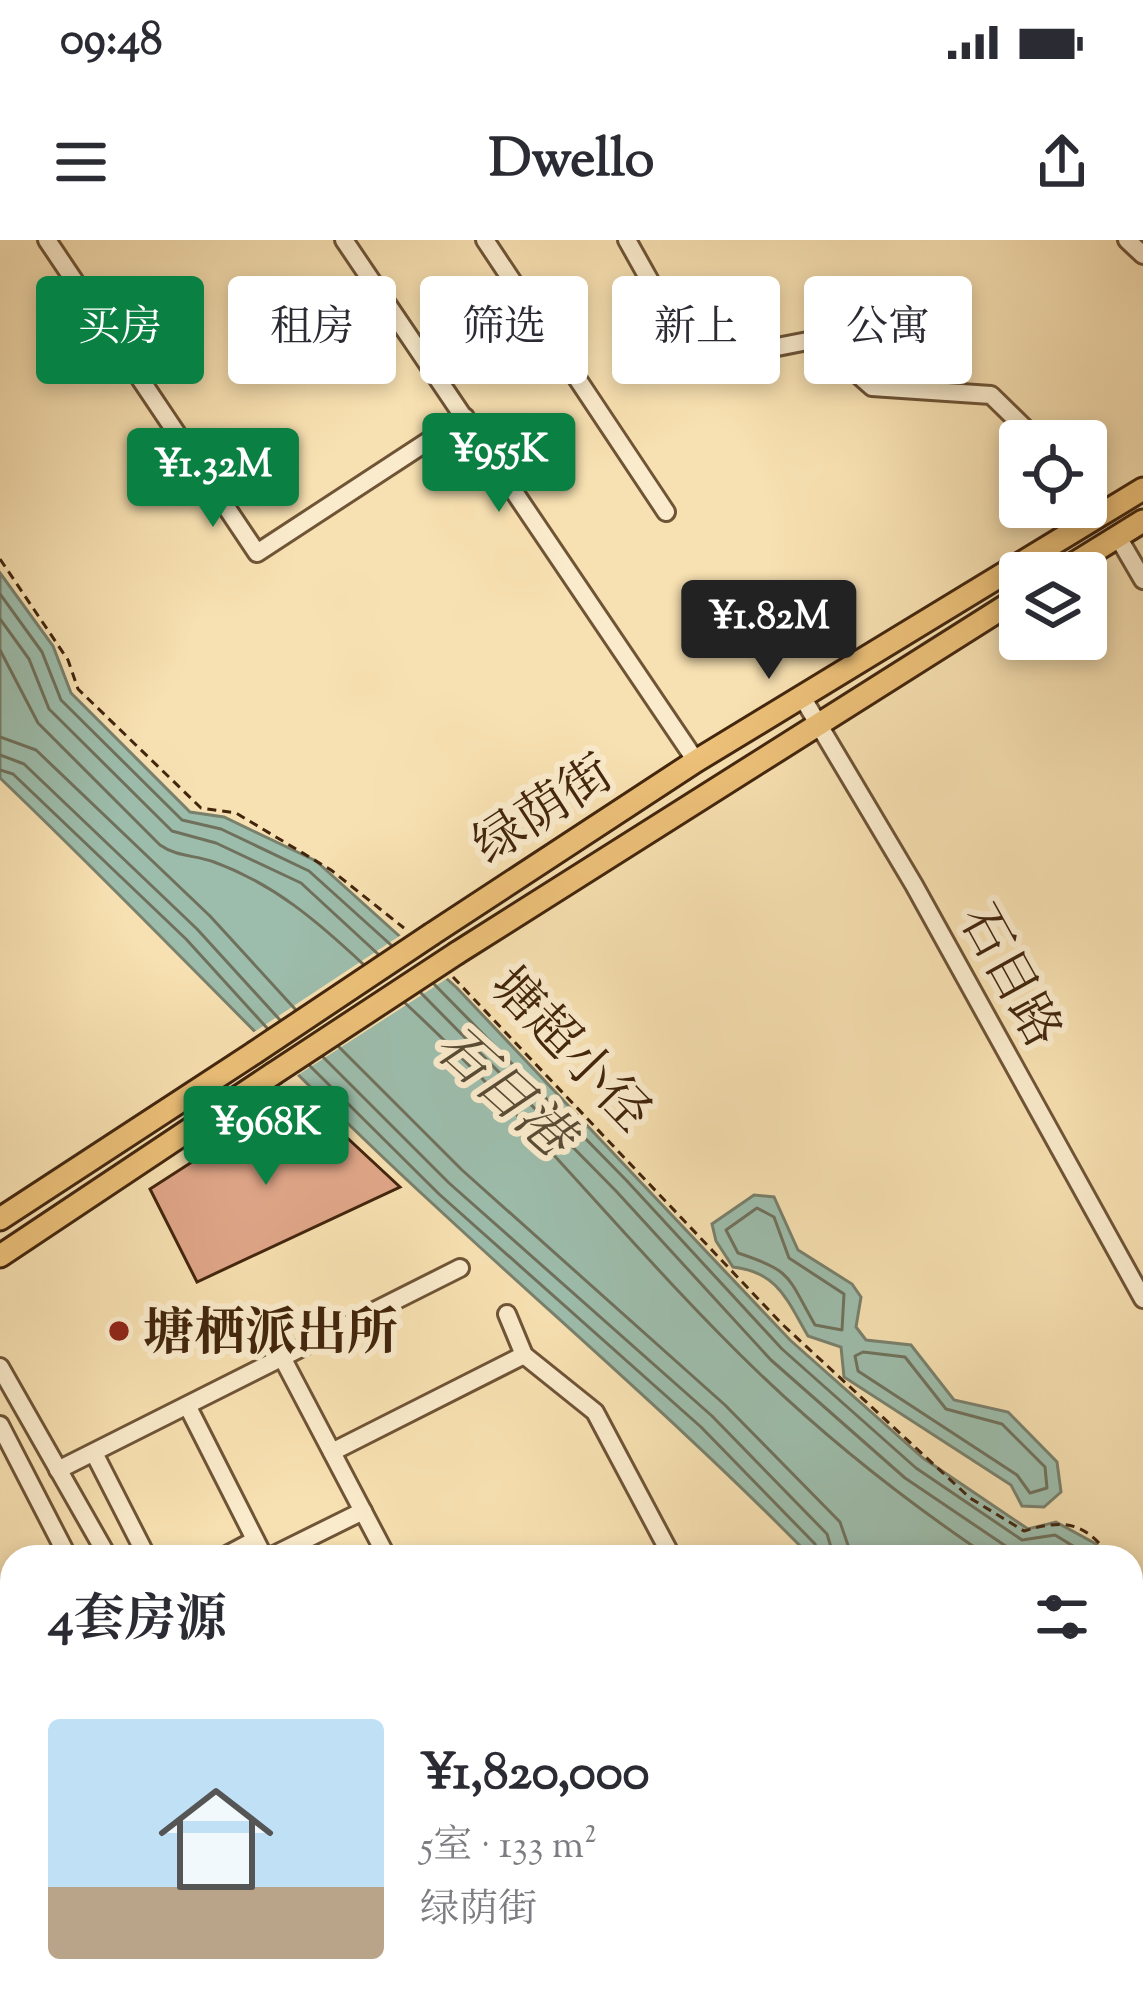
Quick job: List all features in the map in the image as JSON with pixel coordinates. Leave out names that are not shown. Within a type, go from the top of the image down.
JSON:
[{"type":"main road","name":"绿荫街","points":[[1107,504],[1143,489]]},
{"type":"main road","points":[[1093,552],[1143,521]]},
{"type":"main road","name":"绿荫街","points":[[0,1219],[424,937],[1063,528]]},
{"type":"main road","name":"绿荫街","points":[[0,1256],[817,722],[999,610]]},
{"type":"street","points":[[47,240],[257,553],[465,417]]},
{"type":"street","points":[[344,240],[696,761]]},
{"type":"street","points":[[485,240],[666,512]]},
{"type":"street","points":[[627,240],[655,290],[647,316],[677,357],[736,355],[818,339],[872,387],[991,395],[1017,420]]},
{"type":"street","points":[[1126,240],[1143,255]]},
{"type":"street","points":[[1118,537],[1143,580]]},
{"type":"street","name":"石目路","points":[[802,695],[1143,1299]]},
{"type":"street","points":[[58,1470],[284,1361],[460,1268]]},
{"type":"street","points":[[507,1314],[524,1355],[595,1412],[665,1545]]},
{"type":"street","points":[[332,1452],[524,1355]]},
{"type":"street","points":[[284,1361],[381,1545]]},
{"type":"street","points":[[0,1366],[100,1545]]},
{"type":"street","points":[[188,1407],[259,1545]]},
{"type":"street","points":[[0,1425],[62,1545]]},
{"type":"street","points":[[94,1453],[141,1545]]},
{"type":"street","points":[[280,1545],[363,1511]]},
{"type":"path","points":[[0,559],[68,659],[79,689],[201,808],[236,813],[424,937]]},
{"type":"path","name":"塘超小径","points":[[450,960],[782,1324],[970,1498],[1024,1531],[1059,1520],[1085,1528],[1100,1545]]},
{"type":"water","name":"石目港","points":[[0,573],[53,646],[71,693],[190,812],[224,817],[316,861],[457,988],[790,1340],[923,1458],[1028,1529],[1056,1522],[1097,1545],[799,1545],[378,1152],[0,778]]},
{"type":"water","points":[[754,1195],[774,1197],[798,1250],[852,1284],[861,1297],[856,1327],[866,1340],[911,1345],[954,1400],[1008,1412],[1057,1462],[1061,1492],[1044,1507],[1022,1506],[1011,1485],[844,1377],[841,1347],[808,1336],[780,1290],[761,1275],[733,1267],[716,1241],[712,1224]]},
{"type":"pier","points":[[404,933],[451,976],[295,1077],[248,1036]]},
{"type":"building","points":[[299,1093],[400,1187],[197,1282],[150,1189]]},
{"type":"place","name":"塘栖派出所","points":[[119,1331]]}]
